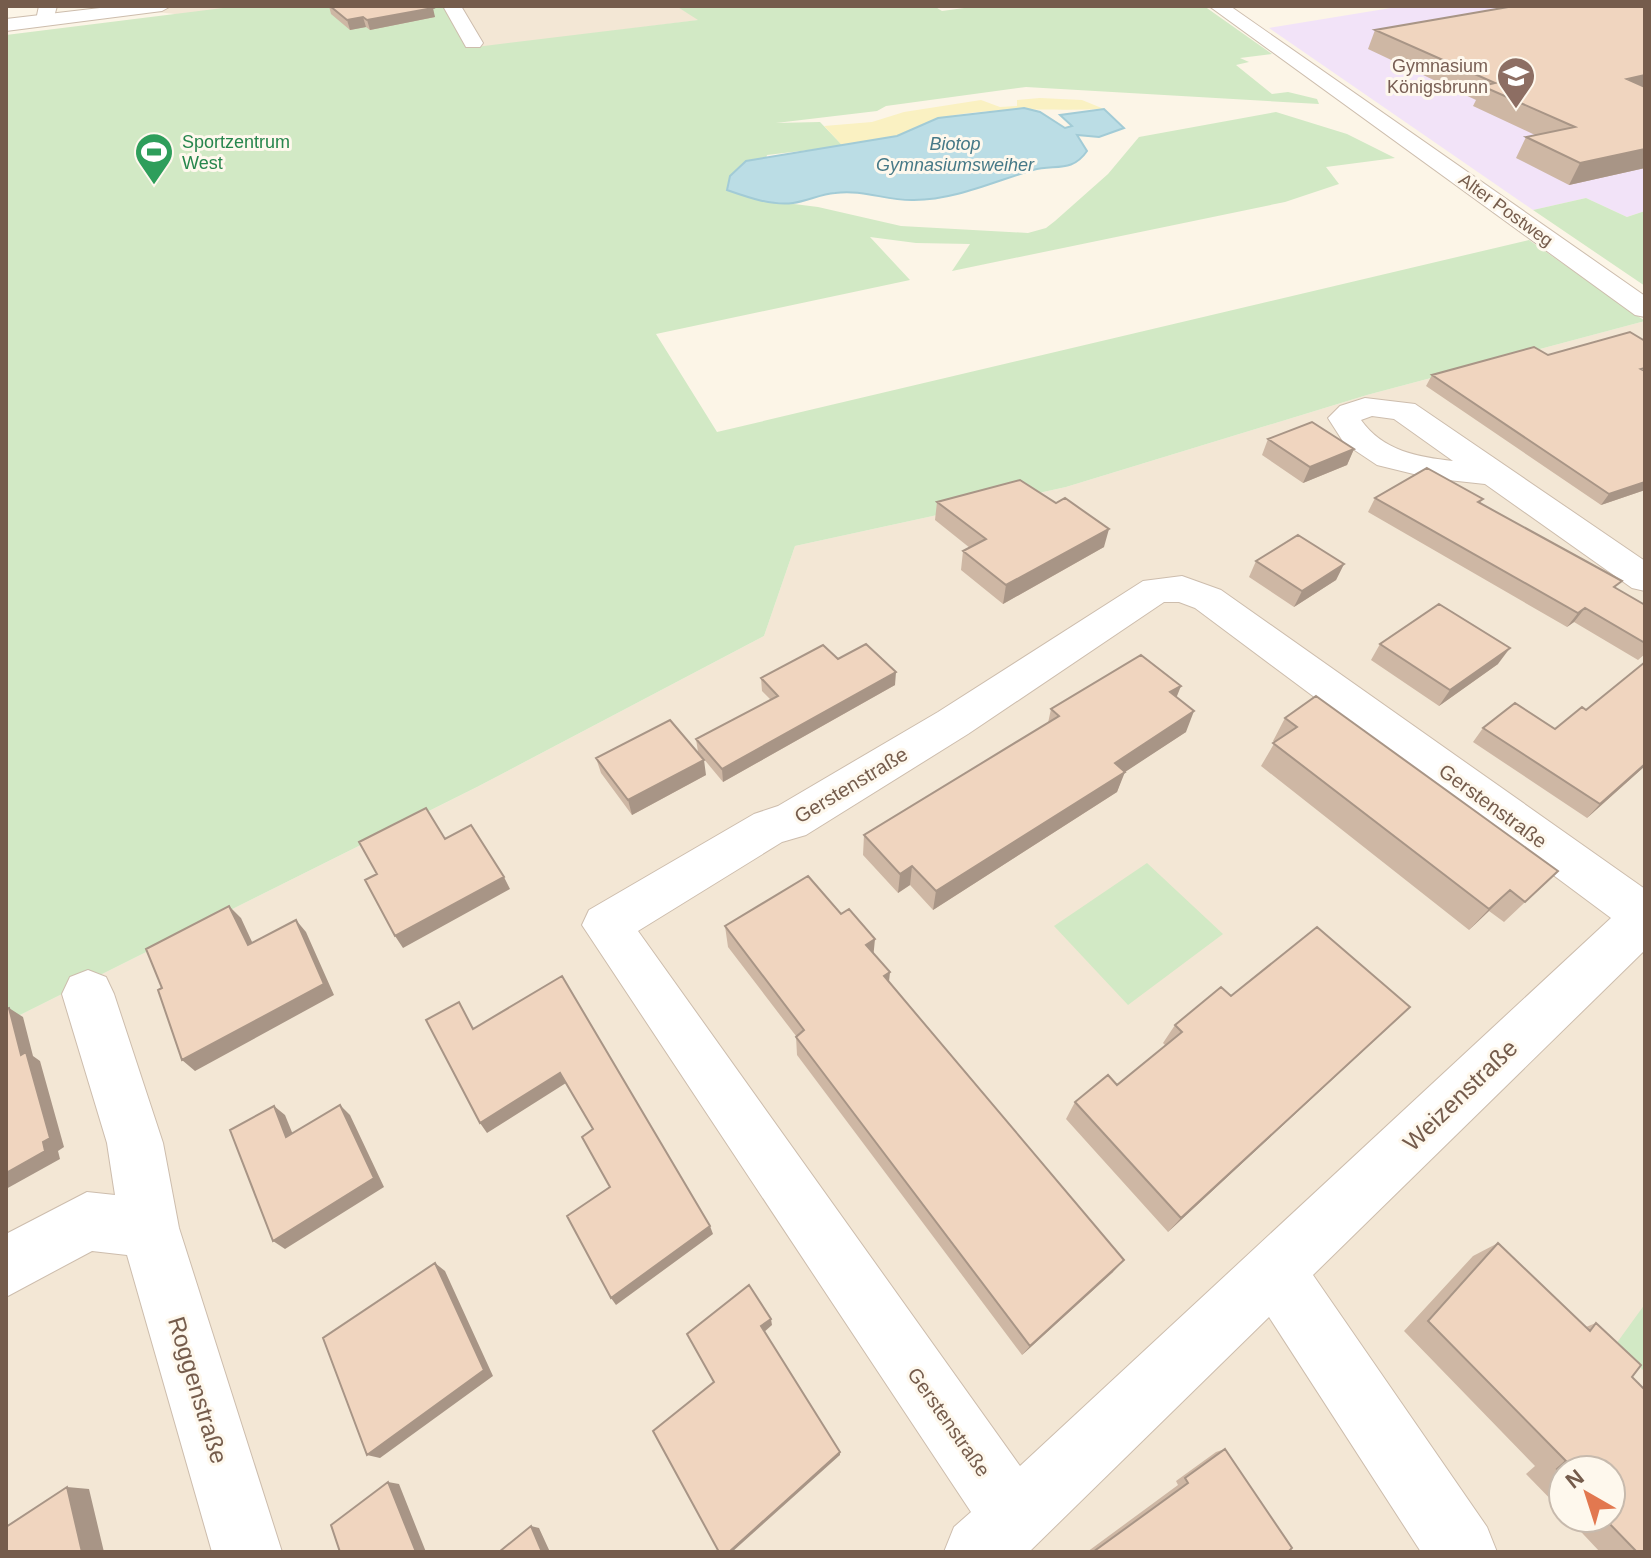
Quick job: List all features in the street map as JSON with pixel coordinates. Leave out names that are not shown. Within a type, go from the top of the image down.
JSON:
[{"type":"street","points":[[6,25],[46,13],[162,6]]},
{"type":"street","points":[[452,6],[473,43]]},
{"type":"street","name":"Alter Postweg","points":[[1218,6],[1645,309]]},
{"type":"street","points":[[1246,57],[1273,46]]},
{"type":"street","name":"Alter Postweg","points":[[1317,99],[1365,111]]},
{"type":"street","points":[[1493,474],[1645,579]]},
{"type":"street","name":"Gerstenstraße","points":[[997,1535],[606,925],[770,827],[790,822],[830,798],[953,723],[1156,590],[1182,589],[1208,599],[1645,917]]},
{"type":"street","name":"Weizenstraße","points":[[997,1535],[1645,917]]},
{"type":"street","name":"Roggenstraße","points":[[88,994],[135,1143],[149,1228],[247,1552]]},
{"type":"street","points":[[6,1267],[87,1221],[149,1228]]},
{"type":"street","points":[[1275,1272],[1462,1552]]},
{"type":"shaded area","points":[[104,6],[676,6],[700,20],[476,48]]},
{"type":"shaded area","name":"Gymnasium Königsbrunn","points":[[1403,6],[1645,6],[1645,211],[1627,217],[1586,198],[1533,210],[1269,28]]},
{"type":"shaded area","points":[[1645,321],[1645,1552],[6,1552],[6,1022],[477,787],[764,636],[795,546],[1066,487],[1367,395]]},
{"type":"green space","points":[[239,6],[452,6],[476,47],[698,20],[676,6],[934,6],[942,11],[979,6],[1204,6],[1272,54],[1240,58],[1249,62],[1236,65],[1272,94],[1288,92],[1317,99],[1319,104],[1026,87],[886,106],[877,111],[776,123],[820,122],[843,146],[767,155],[755,199],[818,207],[901,226],[1028,233],[1046,228],[1108,174],[1139,137],[1276,112],[1347,134],[1395,158],[1326,167],[1339,184],[1285,202],[952,271],[970,244],[916,243],[870,237],[910,280],[656,334],[717,432],[1529,240],[1645,321],[1367,395],[1066,487],[795,546],[764,636],[477,787],[6,1022],[6,35]]},
{"type":"green space","points":[[1586,198],[1627,217],[1645,211],[1645,286],[1533,210]]},
{"type":"green space","points":[[1147,863],[1223,934],[1128,1005],[1054,926]]},
{"type":"green space","points":[[1645,1304],[1645,1372],[1616,1344]]},
{"type":"sand","points":[[981,100],[1000,107],[1017,106],[1017,100],[1082,100],[1104,109],[962,114],[939,119],[898,137],[843,146],[824,126],[872,122],[904,112]]},
{"type":"water","name":"Biotop Gymnasiumsweiher","points":[[1024,108],[1040,112],[1065,128],[1072,126],[1060,115],[1104,109],[1124,128],[1099,137],[1077,135],[1087,151],[1069,165],[1033,170],[945,197],[904,200],[845,192],[785,204],[727,190],[730,176],[746,161],[897,136],[938,118]]},
{"type":"building","points":[[330,6],[433,8],[367,20],[363,17],[347,20]]},
{"type":"building","points":[[1514,6],[1645,6],[1645,75],[1627,79],[1645,87],[1645,149],[1580,163],[1526,137],[1575,127],[1482,86],[1495,83],[1375,30]]},
{"type":"building","points":[[1630,332],[1645,341],[1645,368],[1641,369],[1645,371],[1645,482],[1609,494],[1432,375],[1534,347],[1548,355]]},
{"type":"building","points":[[1312,422],[1354,449],[1310,467],[1268,439]]},
{"type":"building","points":[[1427,468],[1483,499],[1478,502],[1622,581],[1614,587],[1645,605],[1645,643],[1585,608],[1578,613],[1375,498]]},
{"type":"building","points":[[1020,480],[1056,503],[1065,498],[1109,529],[1006,585],[963,551],[986,539],[937,502]]},
{"type":"building","points":[[1298,535],[1344,564],[1302,591],[1256,561]]},
{"type":"building","points":[[1439,604],[1510,648],[1450,690],[1380,644]]},
{"type":"building","points":[[866,644],[896,672],[722,769],[696,739],[778,696],[761,678],[823,645],[838,659]]},
{"type":"building","points":[[1141,655],[1181,686],[1170,692],[1194,711],[1115,763],[1125,772],[936,891],[912,866],[900,874],[864,835],[1059,716],[1051,709]]},
{"type":"building","points":[[1645,662],[1645,764],[1600,804],[1483,728],[1515,703],[1555,729],[1582,707],[1586,710]]},
{"type":"building","points":[[1316,696],[1558,871],[1525,902],[1510,890],[1489,909],[1273,743],[1297,727],[1285,718]]},
{"type":"building","points":[[670,720],[704,760],[628,800],[596,758]]},
{"type":"building","points":[[426,808],[445,839],[471,825],[504,877],[395,936],[365,880],[377,874],[359,842]]},
{"type":"building","points":[[808,876],[841,914],[849,909],[875,939],[866,945],[890,972],[884,976],[1124,1260],[1030,1346],[796,1037],[804,1030],[725,926]]},
{"type":"building","points":[[229,906],[248,945],[296,920],[324,984],[182,1060],[158,990],[162,988],[146,949]]},
{"type":"building","points":[[1317,927],[1410,1007],[1181,1218],[1075,1102],[1108,1075],[1117,1085],[1182,1032],[1175,1025],[1221,987],[1231,996]]},
{"type":"building","points":[[562,976],[710,1226],[611,1298],[567,1216],[610,1187],[582,1137],[593,1129],[560,1073],[480,1123],[426,1020],[459,1002],[473,1029]]},
{"type":"building","points":[[9,1008],[21,1055],[26,1052],[50,1138],[43,1142],[45,1151],[6,1173],[6,1009]]},
{"type":"building","points":[[340,1105],[374,1178],[273,1241],[230,1130],[274,1106],[286,1137]]},
{"type":"building","points":[[1498,1243],[1590,1331],[1596,1323],[1641,1365],[1632,1377],[1645,1390],[1645,1552],[1637,1552],[1620,1534],[1627,1534],[1627,1454],[1559,1454],[1428,1321]]},
{"type":"building","points":[[435,1263],[484,1370],[367,1455],[323,1338]]},
{"type":"building","points":[[749,1285],[771,1319],[761,1326],[840,1452],[729,1552],[719,1552],[653,1431],[714,1382],[687,1334]]},
{"type":"building","points":[[1225,1449],[1292,1548],[1288,1552],[1093,1552],[1188,1483],[1185,1478]]},
{"type":"building","points":[[388,1482],[416,1552],[340,1552],[331,1525]]},
{"type":"building","points":[[67,1487],[82,1552],[6,1552],[6,1527]]},
{"type":"building","points":[[531,1526],[542,1552],[499,1552]]},
{"type":"place","name":"Gymnasium Königsbrunn","points":[[1516,110]]},
{"type":"place","name":"Sportzentrum West","points":[[154,186]]}]
